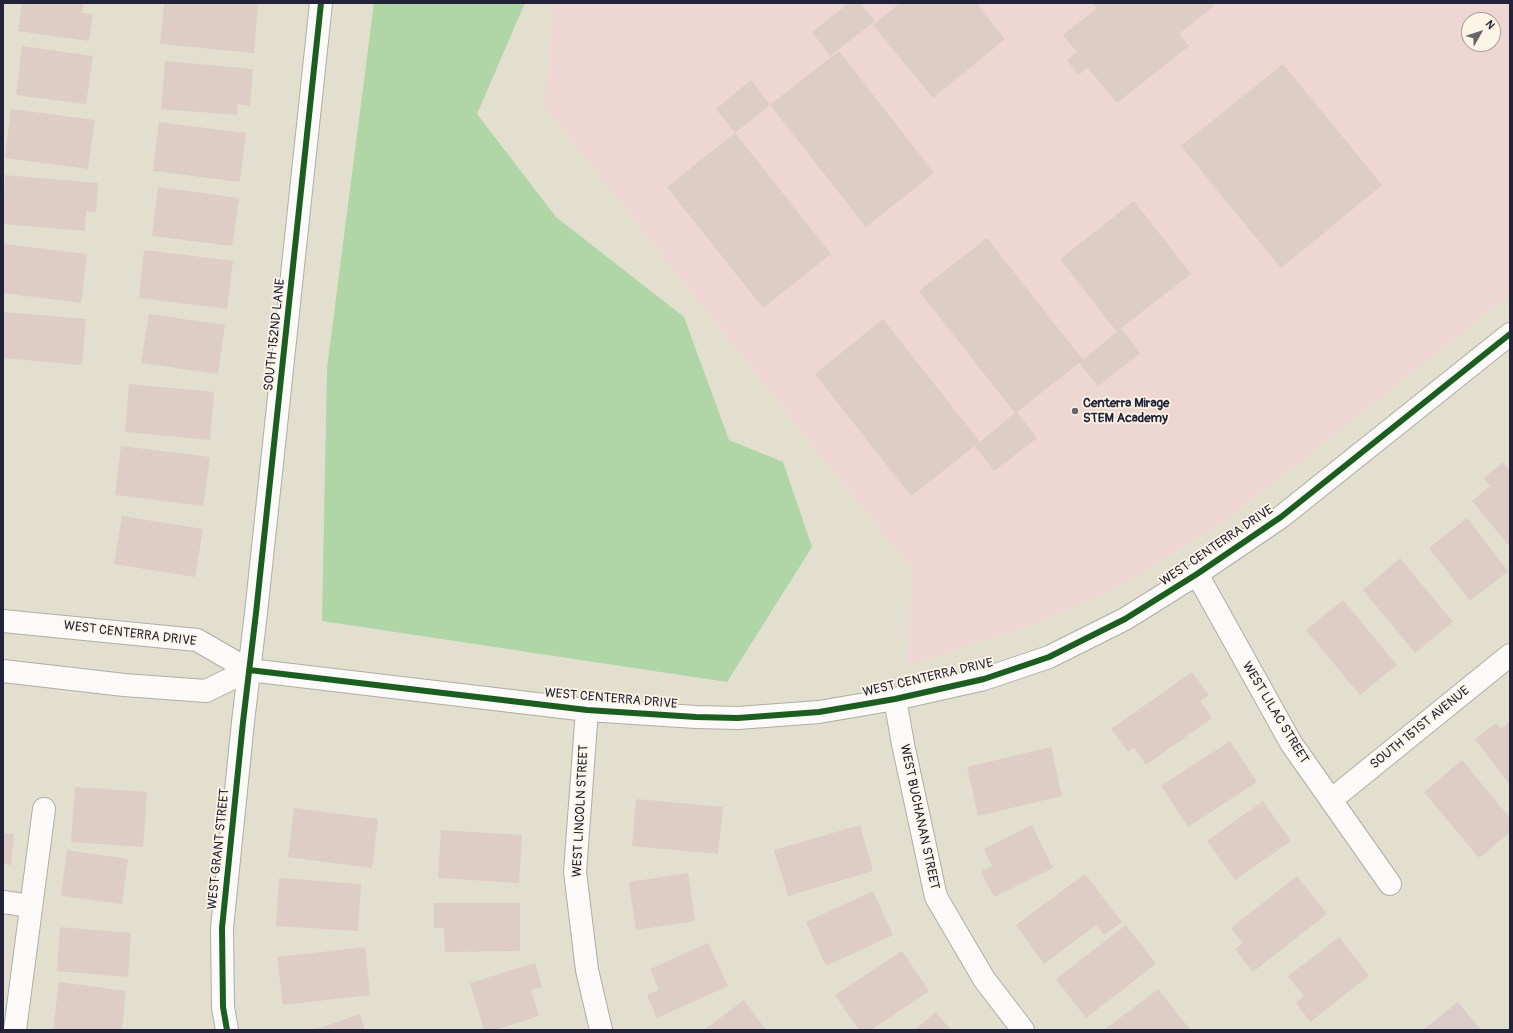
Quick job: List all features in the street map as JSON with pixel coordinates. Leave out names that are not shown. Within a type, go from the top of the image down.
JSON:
[{"type":"street","name":"SOUTH 152ND LANE","points":[[249,670],[321,3]]},
{"type":"street","name":"WEST CENTERRA DRIVE","points":[[3,620],[197,640],[249,670],[587,710],[696,717],[738,718],[819,712],[895,699],[984,679],[1049,656],[1125,619],[1197,574],[1281,517],[1510,334]]},
{"type":"street","name":"WEST LILAC STREET","points":[[1197,574],[1291,744],[1390,884]]},
{"type":"street","name":"SOUTH 151ST AVENUE","points":[[1331,800],[1510,655]]},
{"type":"street","points":[[3,671],[124,685],[206,691],[249,670]]},
{"type":"street","name":"WEST GRANT STREET","points":[[227,1030],[223,1007],[222,928],[249,670]]},
{"type":"street","name":"WEST BUCHANAN STREET","points":[[895,699],[903,744],[936,897],[984,979],[1023,1030]]},
{"type":"street","name":"WEST LINCOLN STREET","points":[[587,710],[575,872],[587,970],[601,1030]]},
{"type":"street","points":[[15,1030],[44,809]]},
{"type":"street","points":[[3,902],[31,906]]},
{"type":"shaded area","name":"Centerra Mirage STEM Academy","points":[[552,3],[1510,3],[1510,295],[1232,516],[1120,587],[1022,629],[907,665],[913,569],[876,525],[545,108]]},
{"type":"shaded area","points":[[1458,1002],[1481,1030],[1423,1030]]},
{"type":"green space","points":[[374,3],[525,3],[477,114],[556,217],[684,317],[729,440],[783,462],[812,547],[727,682],[322,621],[327,368]]},
{"type":"building","points":[[22,3],[84,3],[82,13],[93,14],[89,41],[18,31]]},
{"type":"building","points":[[164,3],[239,3],[258,5],[254,53],[160,44]]},
{"type":"building","points":[[849,3],[860,3],[875,21],[830,56],[812,32]]},
{"type":"building","points":[[900,3],[976,3],[1005,39],[933,98],[873,25]]},
{"type":"building","points":[[1093,3],[1211,3],[1214,6],[1179,34],[1189,46],[1117,103],[1088,68],[1078,75],[1067,60],[1077,52],[1063,35],[1097,8]]},
{"type":"building","points":[[22,46],[93,56],[86,104],[16,95]]},
{"type":"building","points":[[839,51],[934,173],[866,227],[770,105]]},
{"type":"building","points":[[165,61],[253,69],[250,106],[238,104],[237,115],[161,109]]},
{"type":"building","points":[[1283,64],[1382,185],[1281,268],[1181,146]]},
{"type":"building","points":[[751,80],[770,105],[735,133],[716,109]]},
{"type":"building","points":[[11,109],[95,120],[88,169],[5,158]]},
{"type":"building","points":[[159,122],[246,133],[240,182],[153,171]]},
{"type":"building","points":[[735,133],[831,254],[763,308],[667,187]]},
{"type":"building","points":[[5,175],[98,183],[96,212],[86,211],[85,231],[3,224]]},
{"type":"building","points":[[158,187],[239,198],[232,246],[152,236]]},
{"type":"building","points":[[1134,201],[1191,274],[1121,328],[1140,353],[1098,386],[1079,363],[1017,412],[1037,438],[994,471],[975,446],[911,496],[815,374],[883,319],[980,442],[1015,413],[919,291],[987,238],[1083,360],[1117,332],[1060,259]]},
{"type":"building","points":[[3,244],[87,254],[81,303],[3,293]]},
{"type":"building","points":[[144,250],[233,261],[227,309],[139,298]]},
{"type":"building","points":[[3,312],[86,319],[82,365],[3,358]]},
{"type":"building","points":[[149,314],[225,325],[218,374],[141,363]]},
{"type":"building","points":[[129,384],[214,392],[210,440],[125,432]]},
{"type":"building","points":[[121,446],[210,457],[203,506],[115,495]]},
{"type":"building","points":[[1503,462],[1510,471],[1510,547],[1472,501],[1490,486],[1484,478]]},
{"type":"building","points":[[122,516],[203,529],[195,577],[114,564]]},
{"type":"building","points":[[1467,518],[1508,571],[1470,601],[1429,548]]},
{"type":"building","points":[[1400,558],[1453,622],[1415,653],[1363,590]]},
{"type":"building","points":[[1343,600],[1397,665],[1360,695],[1306,630]]},
{"type":"building","points":[[1192,672],[1209,695],[1200,701],[1212,718],[1146,765],[1134,747],[1128,752],[1111,729]]},
{"type":"building","points":[[1510,722],[1510,785],[1475,739],[1496,723],[1501,729]]},
{"type":"building","points":[[1230,741],[1257,782],[1188,827],[1161,786]]},
{"type":"building","points":[[1051,747],[1062,796],[978,816],[967,767]]},
{"type":"building","points":[[1462,760],[1510,818],[1510,832],[1479,858],[1424,792]]},
{"type":"building","points":[[75,787],[147,792],[143,847],[71,842]]},
{"type":"building","points":[[636,799],[723,807],[718,854],[632,846]]},
{"type":"building","points":[[1263,801],[1291,841],[1235,880],[1207,841]]},
{"type":"building","points":[[294,808],[378,819],[372,868],[288,857]]},
{"type":"building","points":[[860,825],[873,871],[788,896],[774,850]]},
{"type":"building","points":[[1032,825],[1053,868],[994,897],[981,872],[992,866],[984,849]]},
{"type":"building","points":[[441,830],[522,835],[519,883],[438,878]]},
{"type":"building","points":[[3,833],[14,834],[11,865],[3,864]]},
{"type":"building","points":[[67,850],[128,859],[122,904],[61,896]]},
{"type":"building","points":[[688,873],[695,921],[636,930],[629,882]]},
{"type":"building","points":[[1085,874],[1122,922],[1104,935],[1096,925],[1044,964],[1016,925]]},
{"type":"building","points":[[1297,876],[1327,914],[1253,972],[1235,949],[1243,943],[1231,928]]},
{"type":"building","points":[[279,878],[361,884],[358,931],[276,926]]},
{"type":"building","points":[[873,891],[893,935],[826,966],[806,922]]},
{"type":"building","points":[[434,903],[520,903],[520,951],[445,952],[444,928],[434,928]]},
{"type":"building","points":[[1126,925],[1156,964],[1086,1018],[1056,979]]},
{"type":"building","points":[[60,927],[131,933],[128,977],[57,971]]},
{"type":"building","points":[[1339,937],[1369,976],[1310,1022],[1296,1003],[1304,996],[1288,976]]},
{"type":"building","points":[[708,943],[728,986],[657,1018],[647,995],[659,990],[650,969]]},
{"type":"building","points":[[365,947],[370,995],[283,1005],[277,957]]},
{"type":"building","points":[[902,951],[929,991],[871,1030],[859,1030],[835,995]]},
{"type":"building","points":[[535,963],[542,987],[531,990],[539,1016],[495,1030],[484,1030],[470,983]]},
{"type":"building","points":[[59,982],[126,991],[122,1030],[53,1030]]},
{"type":"building","points":[[1158,989],[1189,1028],[1187,1030],[1104,1030]]},
{"type":"building","points":[[744,1000],[766,1030],[704,1030]]},
{"type":"building","points":[[936,1012],[951,1030],[914,1030]]},
{"type":"building","points":[[360,1014],[365,1030],[314,1030]]},
{"type":"cycle path","points":[[227,1030],[223,1007],[222,928],[321,3]]},
{"type":"cycle path","points":[[249,670],[587,710],[696,717],[738,718],[819,712],[895,699],[984,679],[1049,657],[1125,619],[1197,574],[1281,517],[1510,334]]},
{"type":"place","name":"Centerra Mirage STEM Academy","points":[[1075,411]]}]
